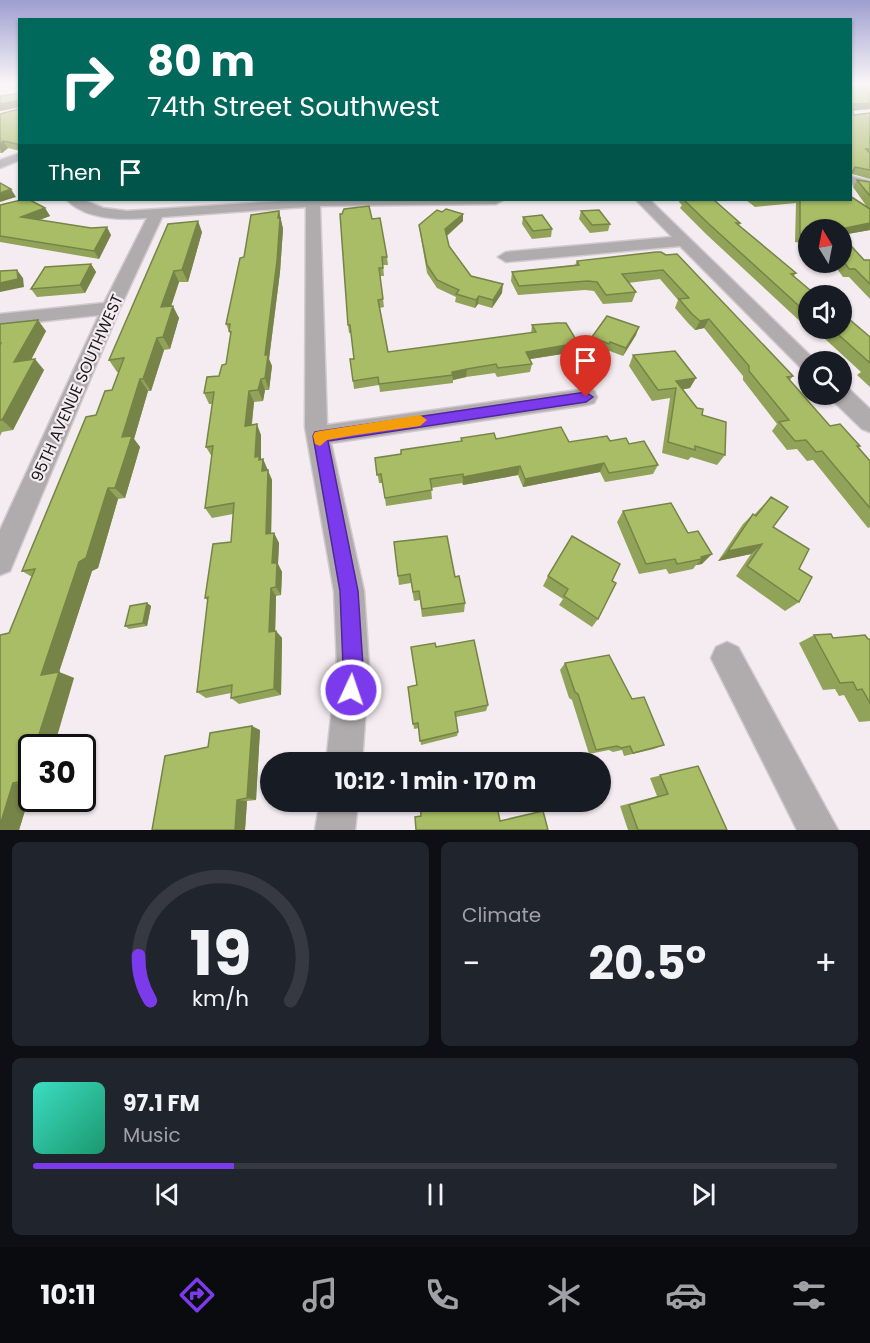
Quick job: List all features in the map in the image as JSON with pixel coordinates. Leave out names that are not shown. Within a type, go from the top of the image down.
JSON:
[{"type":"street","points":[[0,165],[18,157]]},
{"type":"street","points":[[0,165],[18,171]]},
{"type":"street","points":[[852,180],[870,184]]},
{"type":"street","points":[[76,201],[100,212],[127,215],[313,201],[314,404],[349,591],[353,666],[345,752]]},
{"type":"street","points":[[645,201],[798,353]]},
{"type":"street","name":"95TH AVENUE SOUTHWEST","points":[[0,561],[111,308],[156,214]]},
{"type":"street","points":[[506,257],[683,241]]},
{"type":"street","points":[[0,320],[111,308]]},
{"type":"street","points":[[320,436],[586,397]]},
{"type":"street","points":[[851,405],[870,423]]},
{"type":"street","points":[[727,658],[818,830]]},
{"type":"street","points":[[335,830],[337,812]]},
{"type":"building","points":[[0,122],[18,122],[18,147],[17,144],[3,141],[0,144]]},
{"type":"building","points":[[852,122],[870,122],[870,149],[866,149],[870,153],[870,170],[855,167],[852,173]]},
{"type":"building","points":[[857,180],[870,182],[870,196]]},
{"type":"building","points":[[0,183],[11,189],[0,193]]},
{"type":"building","points":[[852,197],[870,209],[870,223],[852,227],[852,219],[800,219],[800,201],[852,201]]},
{"type":"building","points":[[18,201],[32,201],[45,208],[21,217],[91,228],[107,227],[94,251],[0,236],[0,205]]},
{"type":"building","points":[[685,201],[715,201],[740,223],[736,223],[796,273],[791,274],[804,285],[798,285],[798,305]]},
{"type":"building","points":[[369,206],[372,219],[380,218],[387,257],[382,257],[383,268],[379,268],[383,299],[378,300],[388,352],[536,332],[532,325],[557,323],[566,323],[578,343],[526,352],[532,364],[498,368],[496,364],[452,372],[453,375],[379,384],[378,377],[353,381],[350,359],[354,359],[350,325],[348,325],[340,214],[344,209]]},
{"type":"building","points":[[446,209],[463,214],[445,229],[449,246],[471,276],[503,284],[493,300],[479,296],[476,300],[456,294],[459,290],[437,280],[427,265],[419,225],[437,210],[442,212]]},
{"type":"building","points":[[599,210],[610,224],[592,225],[581,211]]},
{"type":"building","points":[[279,211],[277,261],[265,355],[268,355],[265,378],[261,379],[258,390],[249,391],[245,426],[257,424],[255,457],[259,456],[259,460],[263,459],[262,471],[268,470],[266,534],[274,533],[272,563],[277,563],[276,587],[271,588],[269,632],[276,631],[274,689],[231,698],[232,685],[197,692],[208,597],[205,598],[213,544],[231,542],[234,503],[205,508],[213,446],[206,447],[214,392],[204,393],[207,377],[219,376],[222,365],[226,364],[231,332],[229,331],[230,324],[226,324],[240,258],[244,257],[251,215]]},
{"type":"building","points":[[542,215],[552,229],[533,231],[523,217]]},
{"type":"building","points":[[198,221],[182,270],[174,271],[161,307],[173,306],[163,337],[157,338],[143,379],[140,379],[122,437],[132,436],[115,488],[108,488],[86,558],[79,562],[41,675],[59,672],[39,734],[18,734],[18,782],[13,783],[0,825],[0,635],[9,633],[35,569],[22,571],[86,417],[96,415],[105,391],[112,390],[124,358],[109,360],[168,224]]},
{"type":"building","points":[[852,247],[864,260],[870,260],[870,284],[855,269],[852,269]]},
{"type":"building","points":[[656,252],[666,255],[677,254],[793,376],[787,377],[798,390],[798,405],[812,405],[830,426],[840,424],[860,446],[857,446],[870,461],[870,508],[822,451],[816,452],[806,440],[795,441],[779,422],[789,420],[749,371],[749,366],[709,319],[700,321],[692,314],[679,299],[689,298],[663,270],[622,274],[636,292],[606,295],[597,282],[588,281],[519,286],[512,272],[579,265],[577,261]]},
{"type":"building","points":[[91,264],[80,285],[31,289],[45,267]]},
{"type":"building","points":[[17,270],[18,279],[0,283],[0,271]]},
{"type":"building","points":[[607,316],[639,327],[626,348],[592,337]]},
{"type":"building","points":[[38,320],[14,362],[35,359],[0,420],[0,324]]},
{"type":"building","points":[[852,322],[870,337],[870,363],[843,339],[852,339]]},
{"type":"building","points":[[675,351],[696,378],[676,381],[697,408],[703,409],[702,415],[726,422],[725,455],[695,446],[695,450],[668,442],[676,388],[658,390],[633,355]]},
{"type":"building","points":[[561,427],[569,442],[607,436],[610,441],[626,438],[629,444],[644,441],[658,465],[609,473],[604,463],[525,479],[520,466],[463,477],[463,474],[430,479],[432,490],[385,498],[381,474],[377,475],[375,458],[401,454],[401,450],[462,441],[461,438],[494,433],[496,439]]},
{"type":"building","points":[[771,497],[788,507],[773,527],[809,549],[799,569],[812,577],[799,602],[747,566],[762,544],[728,551],[753,514],[756,516]]},
{"type":"building","points":[[671,503],[688,533],[698,531],[712,554],[701,557],[702,559],[677,564],[675,559],[646,564],[623,511]]},
{"type":"building","points":[[447,536],[455,577],[459,576],[465,603],[422,609],[419,591],[413,592],[410,574],[398,576],[394,542]]},
{"type":"building","points":[[572,536],[620,564],[612,581],[616,583],[598,619],[564,596],[568,589],[548,576]]},
{"type":"building","points":[[147,603],[143,623],[125,626],[130,606]]},
{"type":"building","points":[[831,634],[833,638],[865,635],[870,639],[870,703],[862,689],[857,690],[853,682],[840,683],[814,635]]},
{"type":"building","points":[[474,640],[488,705],[455,712],[458,732],[420,741],[418,723],[413,724],[408,687],[417,685],[411,647],[435,643],[436,647]]},
{"type":"building","points":[[609,655],[632,699],[644,697],[664,745],[633,753],[630,746],[596,750],[578,694],[575,692],[565,663]]},
{"type":"building","points":[[252,726],[247,798],[237,800],[235,830],[152,830],[165,756],[208,747],[210,733]]},
{"type":"building","points":[[698,766],[727,830],[638,830],[629,805],[668,794],[660,775]]},
{"type":"building","points":[[421,812],[498,812],[500,821],[543,812],[548,830],[416,830],[415,817],[421,816]]},
{"type":"slow traffic","points":[[320,440],[320,436],[420,420]]},
{"type":"route","points":[[351,690],[353,666],[349,591],[320,436],[586,397]]}]
